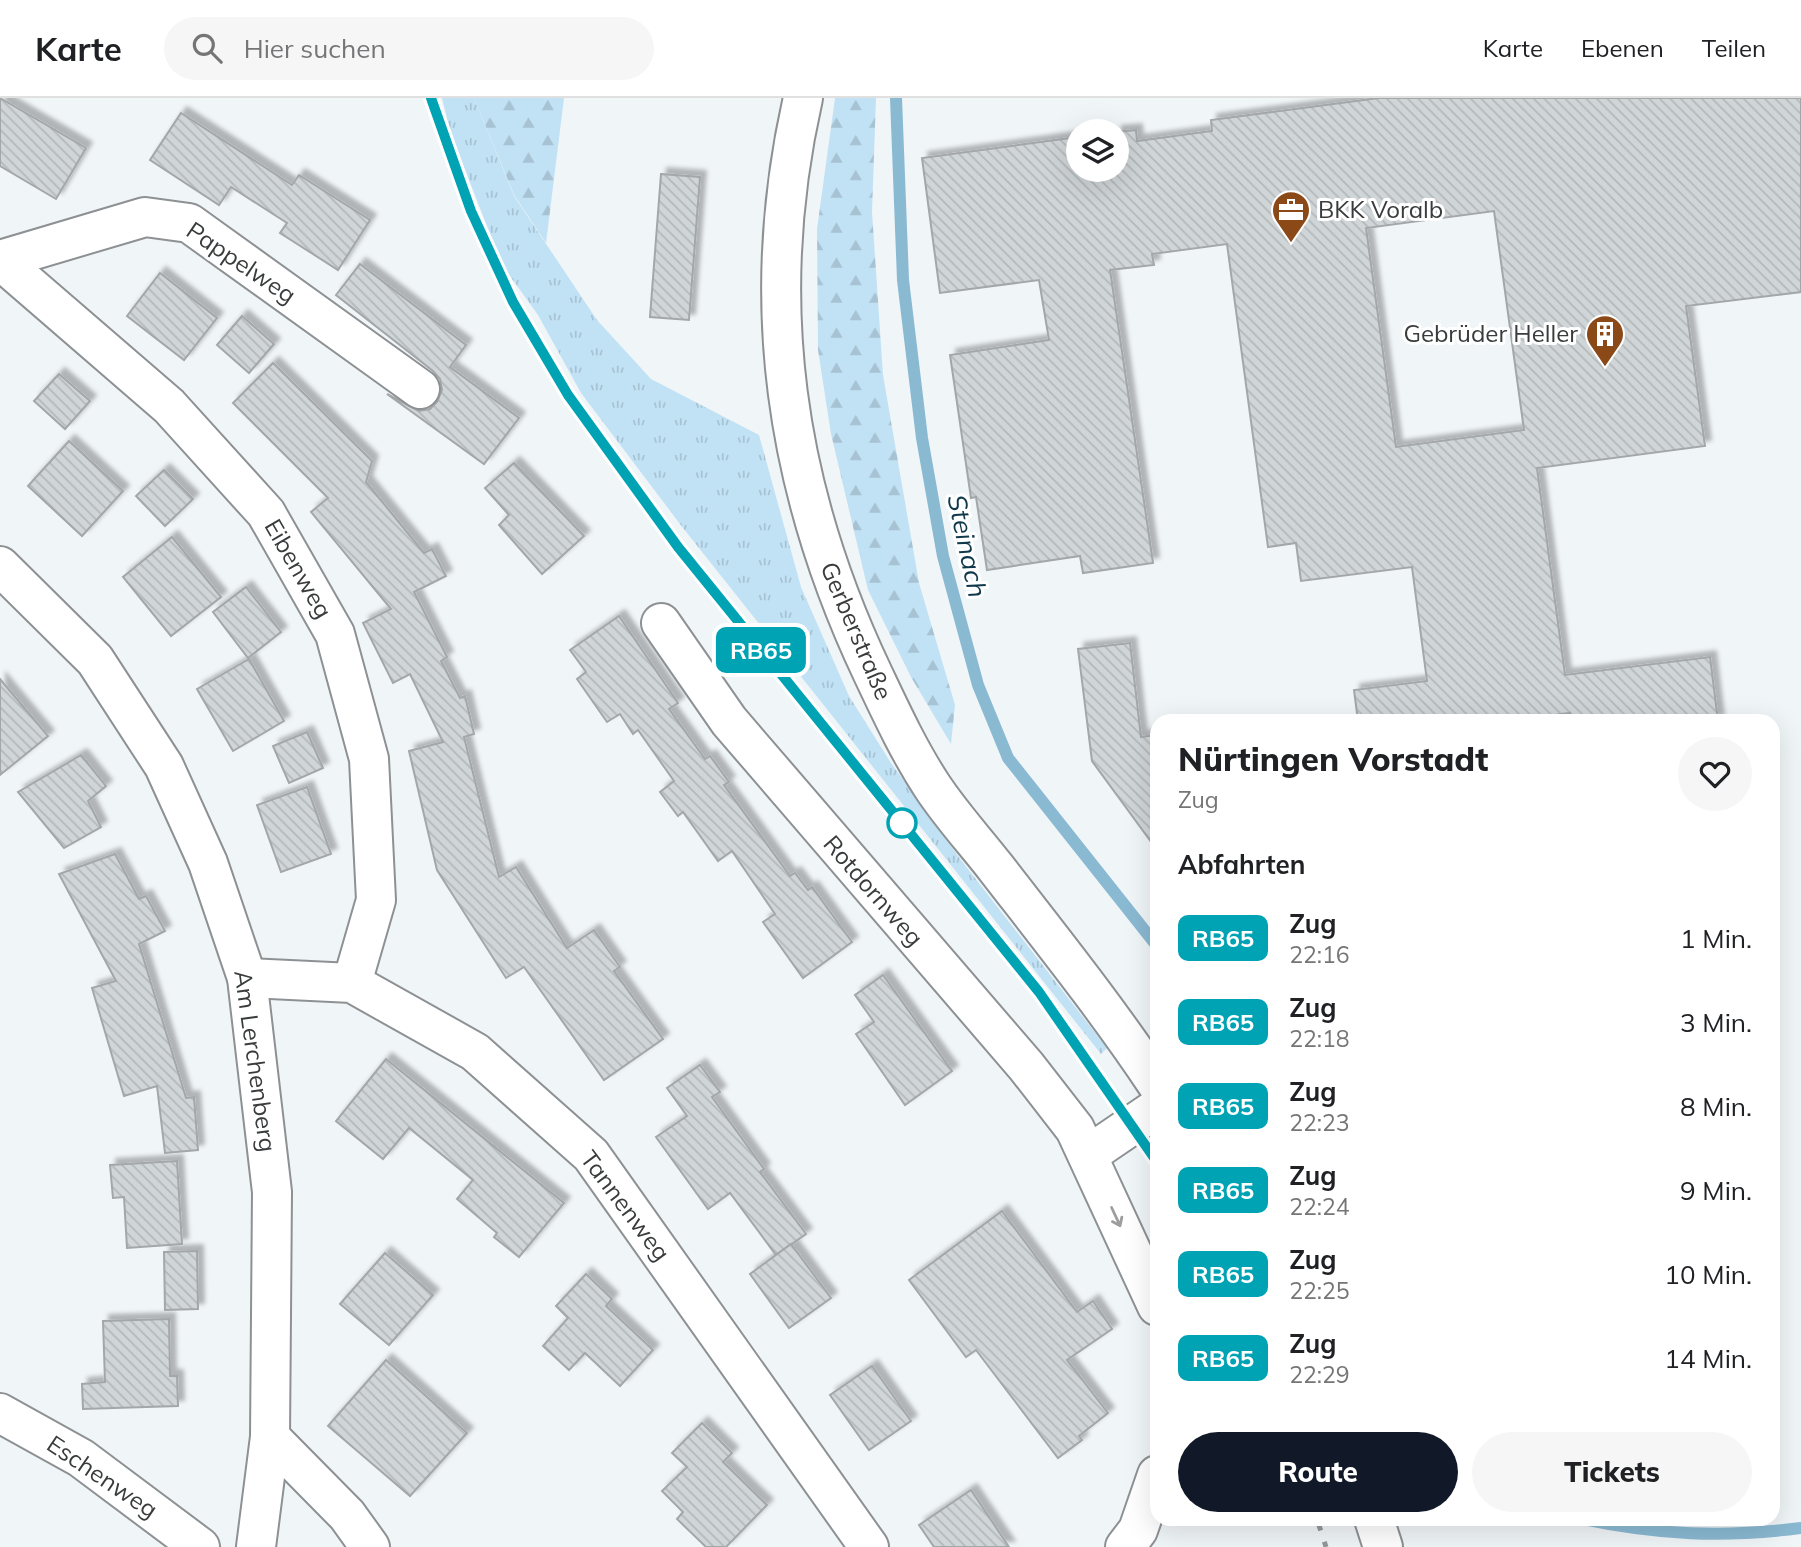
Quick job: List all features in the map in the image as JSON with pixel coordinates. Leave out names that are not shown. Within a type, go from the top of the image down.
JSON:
[{"type":"street","name":"Gerberstraße","points":[[803,98],[780,256],[782,345],[793,442],[817,534],[855,636],[890,710],[932,786],[1117,1024],[1150,1074]]},
{"type":"street","name":"Pappelweg","points":[[0,260],[145,217],[189,223],[420,389]]},
{"type":"street","name":"Eibenweg","points":[[0,260],[169,406],[266,513],[335,634],[369,759],[376,900],[352,983]]},
{"type":"street","name":"Am Lerchenberg","points":[[0,566],[95,660],[164,766],[208,863],[247,978],[272,1192],[270,1437],[256,1547]]},
{"type":"street","name":"Rotdornweg","points":[[661,623],[729,720],[1026,1066],[1075,1129],[1150,1291]]},
{"type":"street","name":"Tannenweg","points":[[247,978],[352,983],[475,1052],[591,1156],[869,1547]]},
{"type":"street","points":[[1088,1156],[1150,1113]]},
{"type":"street","name":"Eschenweg","points":[[0,1413],[81,1458],[200,1547]]},
{"type":"street","points":[[270,1437],[347,1515],[370,1547]]},
{"type":"street","points":[[1125,1547],[1138,1530],[1150,1495]]},
{"type":"street","points":[[1376,1526],[1383,1547]]},
{"type":"green space","points":[[442,98],[474,98],[514,196],[597,320],[651,379],[759,435],[801,587],[849,696],[891,763],[961,860],[1107,1048],[1101,1054],[683,528],[581,393],[538,315],[502,265],[450,131]]},
{"type":"green space","points":[[474,98],[564,98],[546,243],[514,195]]},
{"type":"green space","points":[[835,98],[876,98],[872,212],[883,375],[919,583],[955,705],[951,744],[911,677],[868,590],[831,434],[818,350],[817,229]]},
{"type":"building","points":[[0,98],[86,148],[56,199],[0,166]]},
{"type":"building","points":[[1379,98],[1801,98],[1801,292],[1686,306],[1705,446],[1537,468],[1565,675],[1710,657],[1717,714],[1357,714],[1354,690],[1427,681],[1412,567],[1301,581],[1296,543],[1268,547],[1227,244],[1152,254],[1154,265],[1110,270],[1153,563],[1083,573],[1080,556],[987,570],[976,497],[971,498],[950,355],[1049,340],[1039,280],[940,293],[922,158],[1066,139],[1066,182],[1129,182],[1129,131],[1136,130],[1137,141],[1212,131],[1211,120]],"holes":[[[1494,211],[1524,430],[1396,447],[1366,228]]]},
{"type":"building","points":[[181,113],[292,185],[299,175],[370,220],[338,270],[280,233],[287,223],[231,187],[219,205],[150,160]]},
{"type":"building","points":[[661,174],[700,177],[689,320],[650,317]]},
{"type":"building","points":[[360,264],[466,345],[450,367],[519,418],[484,464],[387,394],[419,411],[430,409],[437,402],[442,390],[440,379],[433,371],[336,295]]},
{"type":"building","points":[[160,273],[217,318],[184,360],[127,316]]},
{"type":"building","points":[[242,316],[274,344],[249,373],[217,345]]},
{"type":"building","points":[[273,363],[372,461],[366,482],[424,553],[432,549],[446,576],[414,592],[447,657],[441,661],[460,698],[465,696],[474,734],[464,737],[499,877],[516,867],[567,948],[594,930],[620,967],[614,971],[663,1039],[604,1080],[524,967],[506,978],[437,870],[409,751],[443,742],[410,674],[393,683],[363,623],[391,609],[311,512],[328,498],[233,403]]},
{"type":"building","points":[[59,374],[90,401],[65,429],[34,401]]},
{"type":"building","points":[[69,441],[123,491],[82,536],[28,486]]},
{"type":"building","points":[[514,463],[584,536],[542,574],[499,525],[509,515],[485,488]]},
{"type":"building","points":[[164,470],[193,499],[165,526],[136,496]]},
{"type":"building","points":[[172,537],[221,597],[171,636],[123,577]]},
{"type":"building","points":[[246,587],[281,632],[248,658],[213,612]]},
{"type":"building","points":[[619,616],[678,703],[669,709],[705,759],[710,756],[729,782],[724,785],[790,876],[795,873],[808,890],[812,887],[852,942],[803,978],[763,922],[775,914],[732,851],[718,861],[683,812],[678,816],[660,792],[674,781],[638,730],[633,734],[620,714],[607,722],[577,679],[586,672],[570,650]]},
{"type":"building","points":[[1130,643],[1141,737],[1150,736],[1150,840],[1092,761],[1078,649]]},
{"type":"building","points":[[249,659],[284,721],[233,751],[197,689]]},
{"type":"building","points":[[0,679],[48,736],[0,775]]},
{"type":"building","points":[[307,732],[323,768],[289,783],[273,746]]},
{"type":"building","points":[[81,755],[106,786],[88,801],[101,827],[64,848],[18,792]]},
{"type":"building","points":[[307,787],[331,854],[281,872],[257,805]]},
{"type":"building","points":[[115,854],[139,899],[146,896],[165,931],[139,944],[186,1098],[194,1097],[198,1150],[165,1153],[157,1086],[124,1096],[92,988],[116,981],[59,874]]},
{"type":"building","points":[[883,975],[952,1071],[905,1105],[856,1034],[874,1022],[855,995]]},
{"type":"building","points":[[386,1059],[564,1203],[519,1257],[494,1237],[497,1233],[457,1199],[473,1180],[409,1128],[383,1159],[336,1121]]},
{"type":"building","points":[[700,1065],[720,1092],[712,1097],[764,1169],[760,1172],[806,1234],[776,1255],[730,1193],[708,1209],[656,1137],[687,1116],[667,1088]]},
{"type":"building","points":[[177,1161],[182,1244],[127,1248],[124,1197],[113,1198],[110,1165]]},
{"type":"building","points":[[1002,1211],[1077,1312],[1093,1301],[1112,1329],[1067,1360],[1108,1413],[1079,1436],[1082,1440],[1058,1458],[976,1350],[966,1357],[909,1280]]},
{"type":"building","points":[[791,1244],[831,1298],[789,1328],[750,1274]]},
{"type":"building","points":[[197,1251],[198,1309],[165,1310],[164,1252]]},
{"type":"building","points":[[385,1253],[433,1295],[389,1345],[340,1304]]},
{"type":"building","points":[[586,1274],[612,1299],[606,1306],[653,1350],[620,1386],[585,1353],[569,1370],[543,1346],[568,1318],[556,1306]]},
{"type":"building","points":[[169,1319],[170,1376],[177,1376],[178,1406],[83,1409],[82,1384],[105,1382],[103,1321]]},
{"type":"building","points":[[386,1360],[467,1433],[410,1496],[328,1426]]},
{"type":"building","points":[[872,1366],[911,1421],[869,1450],[830,1395]]},
{"type":"building","points":[[702,1423],[732,1453],[723,1462],[767,1505],[726,1547],[706,1547],[677,1519],[683,1512],[662,1491],[687,1467],[672,1453]]},
{"type":"building","points":[[971,1490],[1009,1547],[934,1547],[919,1525]]},
{"type":"waterway","name":"Steinach","points":[[896,98],[903,280],[922,438],[943,556],[978,685],[1008,758],[1150,937]]},
{"type":"waterway","name":"Steinach","points":[[1621,1526],[1664,1532],[1717,1534],[1801,1528]]},
{"type":"railway","points":[[431,98],[468,202],[501,278],[540,349],[597,438],[693,564],[1015,964],[1150,1152]]},
{"type":"railway","points":[[1319,1526],[1326,1547]]},
{"type":"train","name":"RB65","points":[[431,98],[471,211],[513,302],[568,395],[634,491],[678,547],[1039,992],[1150,1151]]},
{"type":"place","name":"BKK Voralb","points":[[1291,244]]},
{"type":"place","name":"Gebrüder Heller","points":[[1605,368]]}]
